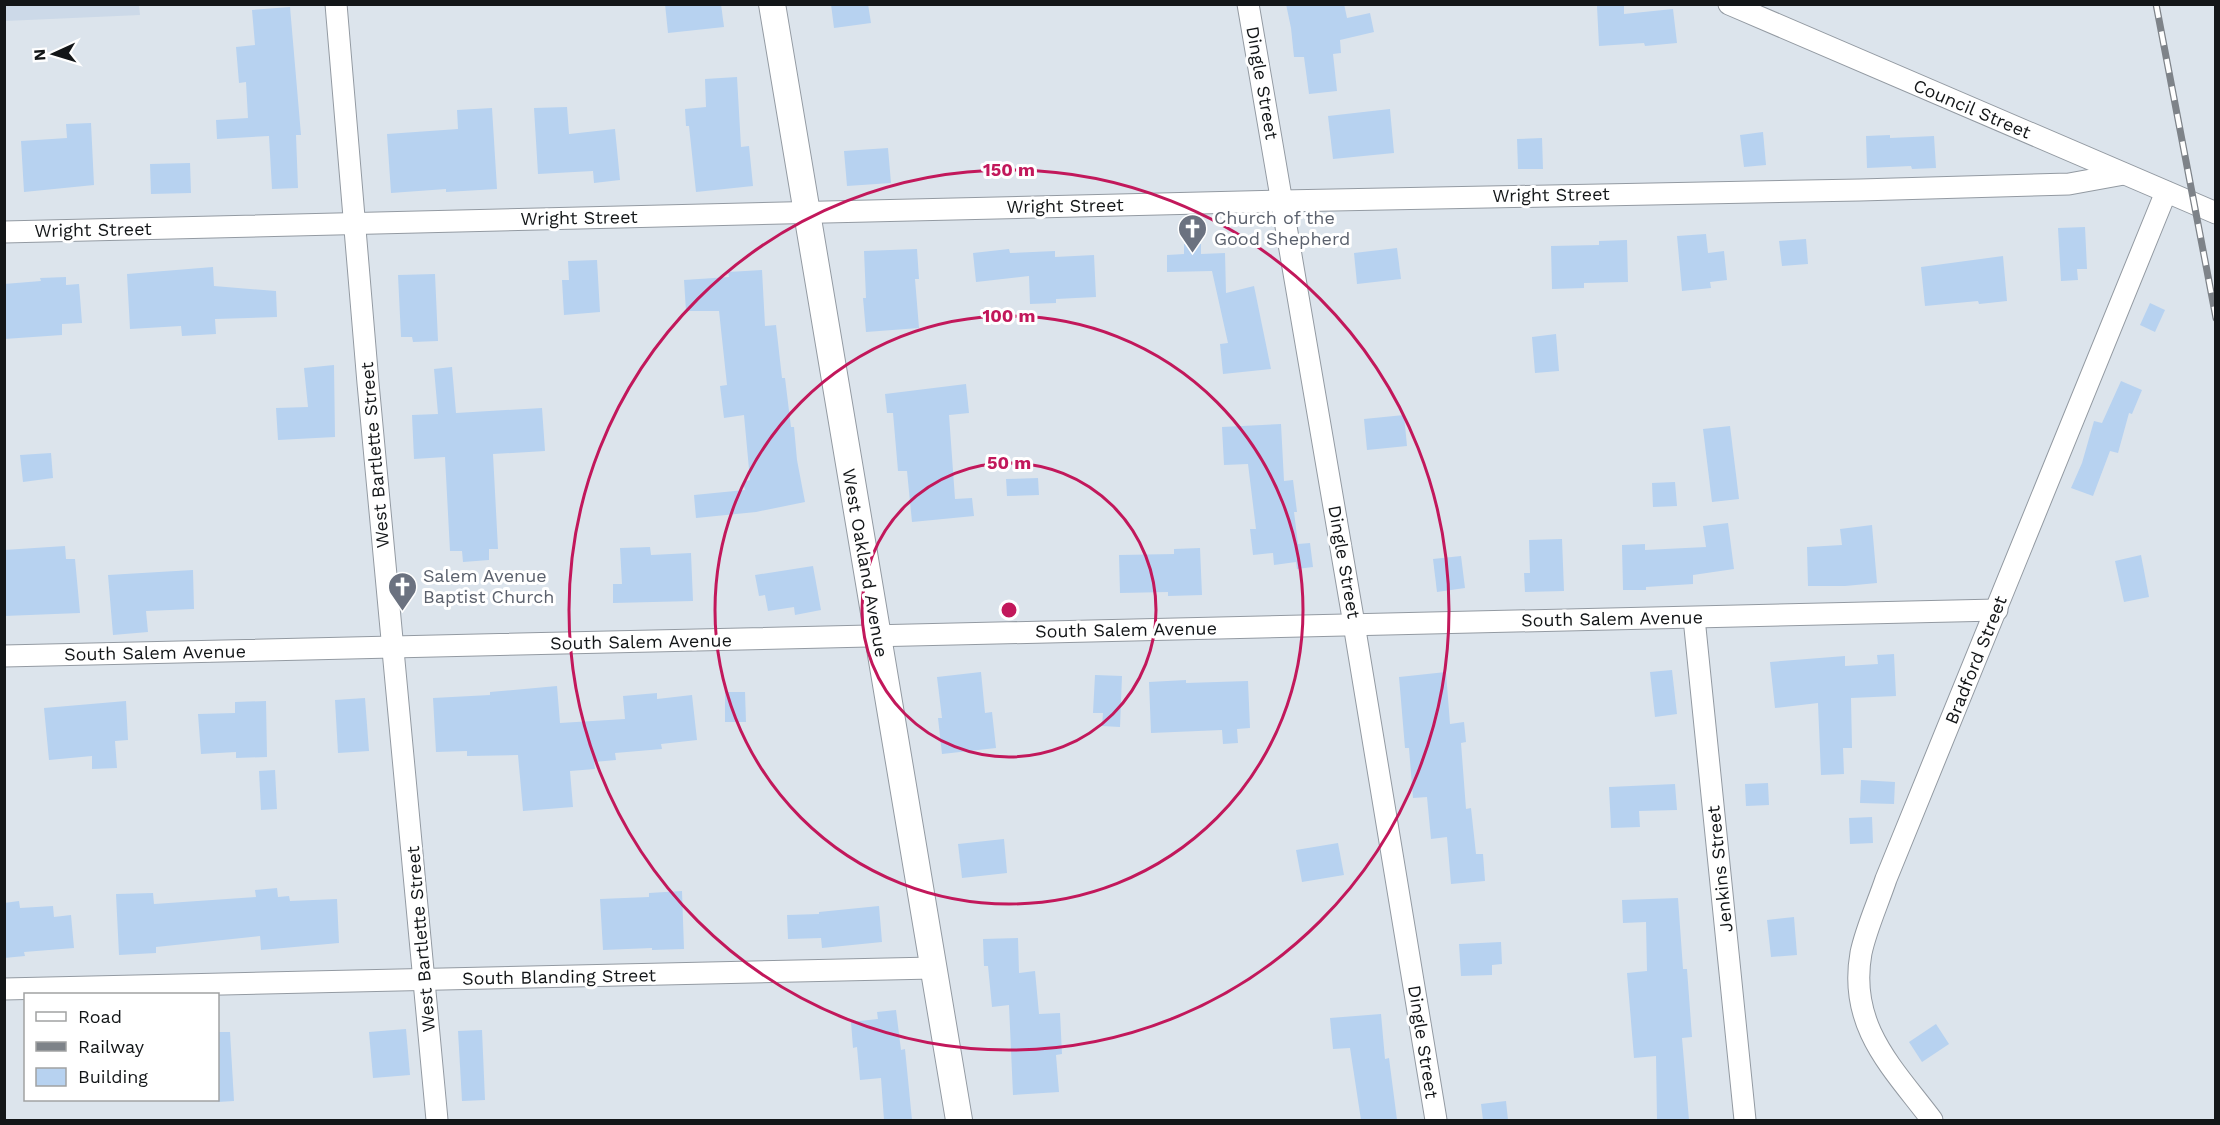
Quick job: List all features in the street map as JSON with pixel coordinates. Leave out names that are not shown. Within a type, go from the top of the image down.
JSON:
[{"type":"street","name":"West Bartlette Street","points":[[336,4],[437,1120]]},
{"type":"street","name":"West Oakland Avenue","points":[[772,4],[959,1120]]},
{"type":"street","name":"Dingle Street","points":[[1248,4],[1436,1120]]},
{"type":"street","name":"Council Street","points":[[1729,4],[2216,213]]},
{"type":"street","name":"Wright Street","points":[[4,232],[1282,201],[1860,190],[2069,184],[2124,174]]},
{"type":"street","name":"Bradford Street","points":[[1932,1120],[1869,1033],[1859,999],[1861,952],[1886,879],[2166,192]]},
{"type":"street","name":"South Salem Avenue","points":[[4,656],[1996,610]]},
{"type":"street","name":"Jenkins Street","points":[[1694,618],[1745,1120]]},
{"type":"street","name":"South Blanding Street","points":[[4,989],[933,968]]},
{"type":"shaded area","points":[[4,5],[139,5],[140,15],[5,21]]},
{"type":"building","points":[[665,4],[721,4],[724,27],[668,33]]},
{"type":"building","points":[[831,4],[868,4],[871,23],[834,28]]},
{"type":"building","points":[[1286,4],[1344,4],[1347,18],[1370,13],[1374,32],[1340,40],[1341,53],[1333,54],[1337,91],[1309,94],[1304,57],[1294,57]]},
{"type":"building","points":[[1624,5],[1624,14],[1673,9],[1677,43],[1599,46],[1597,6]]},
{"type":"building","points":[[290,7],[301,135],[296,135],[298,188],[272,189],[269,136],[217,139],[216,120],[248,118],[246,82],[239,83],[236,47],[255,45],[252,10]]},
{"type":"building","points":[[737,77],[741,147],[749,146],[753,186],[696,192],[685,109],[706,107],[705,79]]},
{"type":"building","points":[[567,107],[569,134],[615,129],[620,180],[594,183],[593,171],[538,174],[534,108]]},
{"type":"building","points":[[492,108],[497,189],[446,192],[446,189],[391,193],[387,134],[458,129],[457,110]]},
{"type":"building","points":[[1390,109],[1394,153],[1333,159],[1328,116]]},
{"type":"building","points":[[91,123],[94,185],[24,192],[21,141],[67,138],[66,124]]},
{"type":"building","points":[[1763,132],[1766,165],[1744,167],[1740,135]]},
{"type":"building","points":[[1890,135],[1890,138],[1934,136],[1936,168],[1912,169],[1911,166],[1867,168],[1866,136]]},
{"type":"building","points":[[1542,138],[1543,169],[1518,169],[1517,139]]},
{"type":"building","points":[[888,148],[891,183],[847,186],[844,151]]},
{"type":"building","points":[[190,163],[191,193],[151,194],[150,164]]},
{"type":"building","points":[[2085,227],[2087,269],[2077,269],[2078,280],[2061,281],[2058,228]]},
{"type":"building","points":[[1706,234],[1708,253],[1724,251],[1727,280],[1710,282],[1711,288],[1682,291],[1677,236]]},
{"type":"building","points":[[1806,239],[1808,264],[1782,266],[1779,241]]},
{"type":"building","points":[[1627,240],[1628,282],[1584,283],[1584,288],[1552,289],[1551,246],[1599,245],[1599,241]]},
{"type":"building","points":[[1184,244],[1201,244],[1201,254],[1225,253],[1226,293],[1254,286],[1271,369],[1223,374],[1220,344],[1228,343],[1212,271],[1167,272],[1167,255],[1184,254]]},
{"type":"building","points":[[1397,248],[1401,279],[1357,284],[1354,253]]},
{"type":"building","points":[[917,249],[919,279],[915,279],[919,328],[866,332],[863,298],[866,298],[864,251]]},
{"type":"building","points":[[1009,249],[1010,253],[1055,251],[1055,257],[1094,255],[1096,297],[1056,299],[1056,303],[1030,304],[1029,276],[976,282],[973,253]]},
{"type":"building","points":[[2003,256],[2007,301],[1925,306],[1921,267]]},
{"type":"building","points":[[597,260],[600,312],[564,315],[562,280],[569,280],[568,261]]},
{"type":"building","points":[[213,267],[214,286],[276,291],[277,317],[215,319],[216,334],[182,336],[181,326],[130,329],[127,274]]},
{"type":"building","points":[[762,270],[765,326],[776,325],[782,378],[785,378],[791,427],[794,427],[797,460],[805,502],[756,512],[696,518],[694,495],[745,490],[743,482],[750,480],[744,415],[724,418],[720,386],[727,385],[719,311],[686,311],[684,280],[729,277],[728,272]]},
{"type":"building","points":[[435,274],[438,341],[413,342],[412,337],[401,337],[398,275]]},
{"type":"building","points":[[66,277],[66,285],[79,284],[82,323],[62,324],[62,335],[4,339],[4,284],[41,281],[40,278]]},
{"type":"building","points":[[2150,303],[2165,310],[2155,332],[2140,325]]},
{"type":"building","points":[[1556,334],[1559,371],[1535,373],[1532,337]]},
{"type":"building","points":[[334,365],[335,437],[278,440],[276,408],[308,407],[304,368]]},
{"type":"building","points":[[452,367],[456,413],[542,408],[545,451],[493,454],[498,549],[489,549],[489,560],[463,562],[462,551],[450,551],[445,457],[414,459],[412,415],[438,414],[434,369]]},
{"type":"building","points":[[2121,381],[2142,390],[2132,414],[2129,413],[2118,453],[2110,451],[2093,496],[2071,488],[2082,463],[2094,421],[2102,423]]},
{"type":"building","points":[[966,384],[969,413],[949,415],[955,499],[972,498],[974,516],[912,522],[907,471],[898,471],[893,413],[887,413],[885,394]]},
{"type":"building","points":[[1404,415],[1407,446],[1367,450],[1364,419]]},
{"type":"building","points":[[1281,424],[1284,481],[1293,480],[1298,544],[1310,543],[1313,567],[1297,569],[1296,562],[1274,565],[1273,553],[1253,555],[1250,529],[1256,529],[1248,464],[1224,465],[1222,427]]},
{"type":"building","points":[[1730,426],[1739,499],[1712,502],[1703,429]]},
{"type":"building","points":[[51,453],[53,478],[23,482],[20,455]]},
{"type":"building","points":[[1038,478],[1039,495],[1007,496],[1006,479]]},
{"type":"building","points":[[1675,482],[1677,506],[1653,507],[1652,483]]},
{"type":"building","points":[[1728,523],[1734,569],[1693,575],[1693,584],[1646,587],[1646,590],[1623,590],[1622,545],[1645,544],[1645,550],[1706,547],[1703,526]]},
{"type":"building","points":[[1872,525],[1877,583],[1808,586],[1807,547],[1842,545],[1840,529]]},
{"type":"building","points":[[1562,539],[1564,591],[1525,592],[1524,573],[1530,573],[1529,540]]},
{"type":"building","points":[[65,546],[66,559],[75,559],[80,613],[4,616],[4,550]]},
{"type":"building","points":[[650,547],[651,555],[691,553],[693,601],[613,603],[613,584],[622,584],[620,548]]},
{"type":"building","points":[[1200,548],[1202,595],[1168,596],[1168,592],[1120,593],[1119,555],[1174,554],[1174,549]]},
{"type":"building","points":[[2141,555],[2149,597],[2124,602],[2115,561]]},
{"type":"building","points":[[1461,556],[1465,588],[1437,592],[1433,559]]},
{"type":"building","points":[[813,566],[821,610],[795,615],[794,607],[768,611],[765,595],[759,596],[755,575]]},
{"type":"building","points":[[193,570],[194,609],[146,611],[148,632],[113,635],[108,575]]},
{"type":"building","points":[[1894,654],[1896,696],[1851,698],[1852,748],[1843,748],[1844,774],[1821,775],[1818,703],[1775,708],[1770,662],[1845,656],[1845,666],[1878,664],[1877,655]]},
{"type":"building","points":[[1672,670],[1677,714],[1655,717],[1650,672]]},
{"type":"building","points":[[981,672],[985,713],[992,712],[996,748],[942,754],[938,718],[942,718],[937,677]]},
{"type":"building","points":[[1446,672],[1450,724],[1464,722],[1466,742],[1461,743],[1466,809],[1471,808],[1476,854],[1483,854],[1485,881],[1451,884],[1447,837],[1431,839],[1427,797],[1413,798],[1409,748],[1405,748],[1399,677]]},
{"type":"building","points":[[1095,675],[1122,676],[1120,727],[1102,726],[1103,713],[1093,713]]},
{"type":"building","points":[[1186,680],[1186,683],[1248,681],[1250,728],[1237,729],[1238,743],[1223,744],[1222,730],[1151,733],[1149,682]]},
{"type":"building","points":[[557,686],[560,723],[625,719],[623,696],[657,693],[657,699],[692,695],[697,740],[661,744],[662,749],[615,753],[616,760],[594,762],[595,769],[570,771],[573,807],[523,811],[518,755],[467,756],[467,751],[436,752],[433,698],[490,695],[490,692]]},
{"type":"building","points":[[725,692],[745,692],[746,722],[725,722]]},
{"type":"building","points":[[365,698],[369,751],[338,753],[335,700]]},
{"type":"building","points":[[126,701],[128,740],[115,741],[117,768],[92,769],[92,756],[49,760],[44,708]]},
{"type":"building","points":[[266,701],[267,757],[236,758],[236,752],[201,754],[198,714],[235,713],[235,702]]},
{"type":"building","points":[[275,770],[277,809],[261,810],[259,771]]},
{"type":"building","points":[[1861,780],[1895,782],[1894,804],[1860,803]]},
{"type":"building","points":[[1768,783],[1769,805],[1746,806],[1745,784]]},
{"type":"building","points":[[1675,784],[1677,810],[1639,811],[1640,827],[1611,828],[1609,787]]},
{"type":"building","points":[[1872,817],[1873,843],[1850,844],[1849,818]]},
{"type":"building","points":[[1004,839],[1007,873],[962,878],[958,844]]},
{"type":"building","points":[[1338,843],[1344,875],[1302,882],[1296,850]]},
{"type":"building","points":[[277,888],[278,897],[289,896],[290,901],[337,899],[339,943],[261,950],[260,936],[156,947],[156,953],[119,955],[116,894],[153,893],[154,904],[256,897],[255,890]]},
{"type":"building","points":[[682,891],[684,949],[603,950],[600,899],[649,897],[649,893]]},
{"type":"building","points":[[1678,898],[1683,969],[1687,969],[1692,1037],[1682,1038],[1689,1120],[1657,1120],[1656,1056],[1634,1058],[1627,973],[1647,971],[1646,922],[1623,923],[1622,900]]},
{"type":"building","points":[[19,901],[20,908],[53,906],[54,917],[71,915],[74,948],[24,952],[25,956],[4,958],[4,903]]},
{"type":"building","points":[[879,906],[882,942],[822,948],[821,938],[788,939],[787,915],[819,914],[819,912]]},
{"type":"building","points":[[1794,917],[1797,955],[1771,957],[1767,920]]},
{"type":"building","points":[[1018,938],[1019,973],[1035,971],[1039,1014],[1060,1013],[1062,1054],[1056,1055],[1059,1092],[1013,1095],[1009,1005],[992,1007],[988,966],[984,966],[983,939]]},
{"type":"building","points":[[1501,942],[1502,964],[1492,965],[1492,975],[1461,976],[1459,944]]},
{"type":"building","points":[[896,1010],[901,1050],[905,1049],[912,1120],[884,1120],[881,1078],[860,1080],[857,1047],[853,1048],[851,1022],[878,1019],[877,1012]]},
{"type":"building","points":[[1381,1014],[1385,1059],[1389,1058],[1397,1120],[1361,1120],[1350,1048],[1333,1049],[1330,1018]]},
{"type":"building","points":[[1936,1024],[1949,1044],[1922,1062],[1909,1042]]},
{"type":"building","points":[[406,1029],[410,1075],[373,1078],[369,1032]]},
{"type":"building","points":[[482,1030],[485,1100],[462,1101],[458,1031]]},
{"type":"building","points":[[219,1032],[230,1032],[234,1101],[218,1102]]},
{"type":"building","points":[[1506,1101],[1508,1120],[1483,1120],[1481,1104]]},
{"type":"railway","points":[[2156,4],[2216,318]]},
{"type":"place","name":"Church of the Good Shepherd","points":[[1193,254]]},
{"type":"place","name":"Salem Avenue Baptist Church","points":[[402,612]]}]
